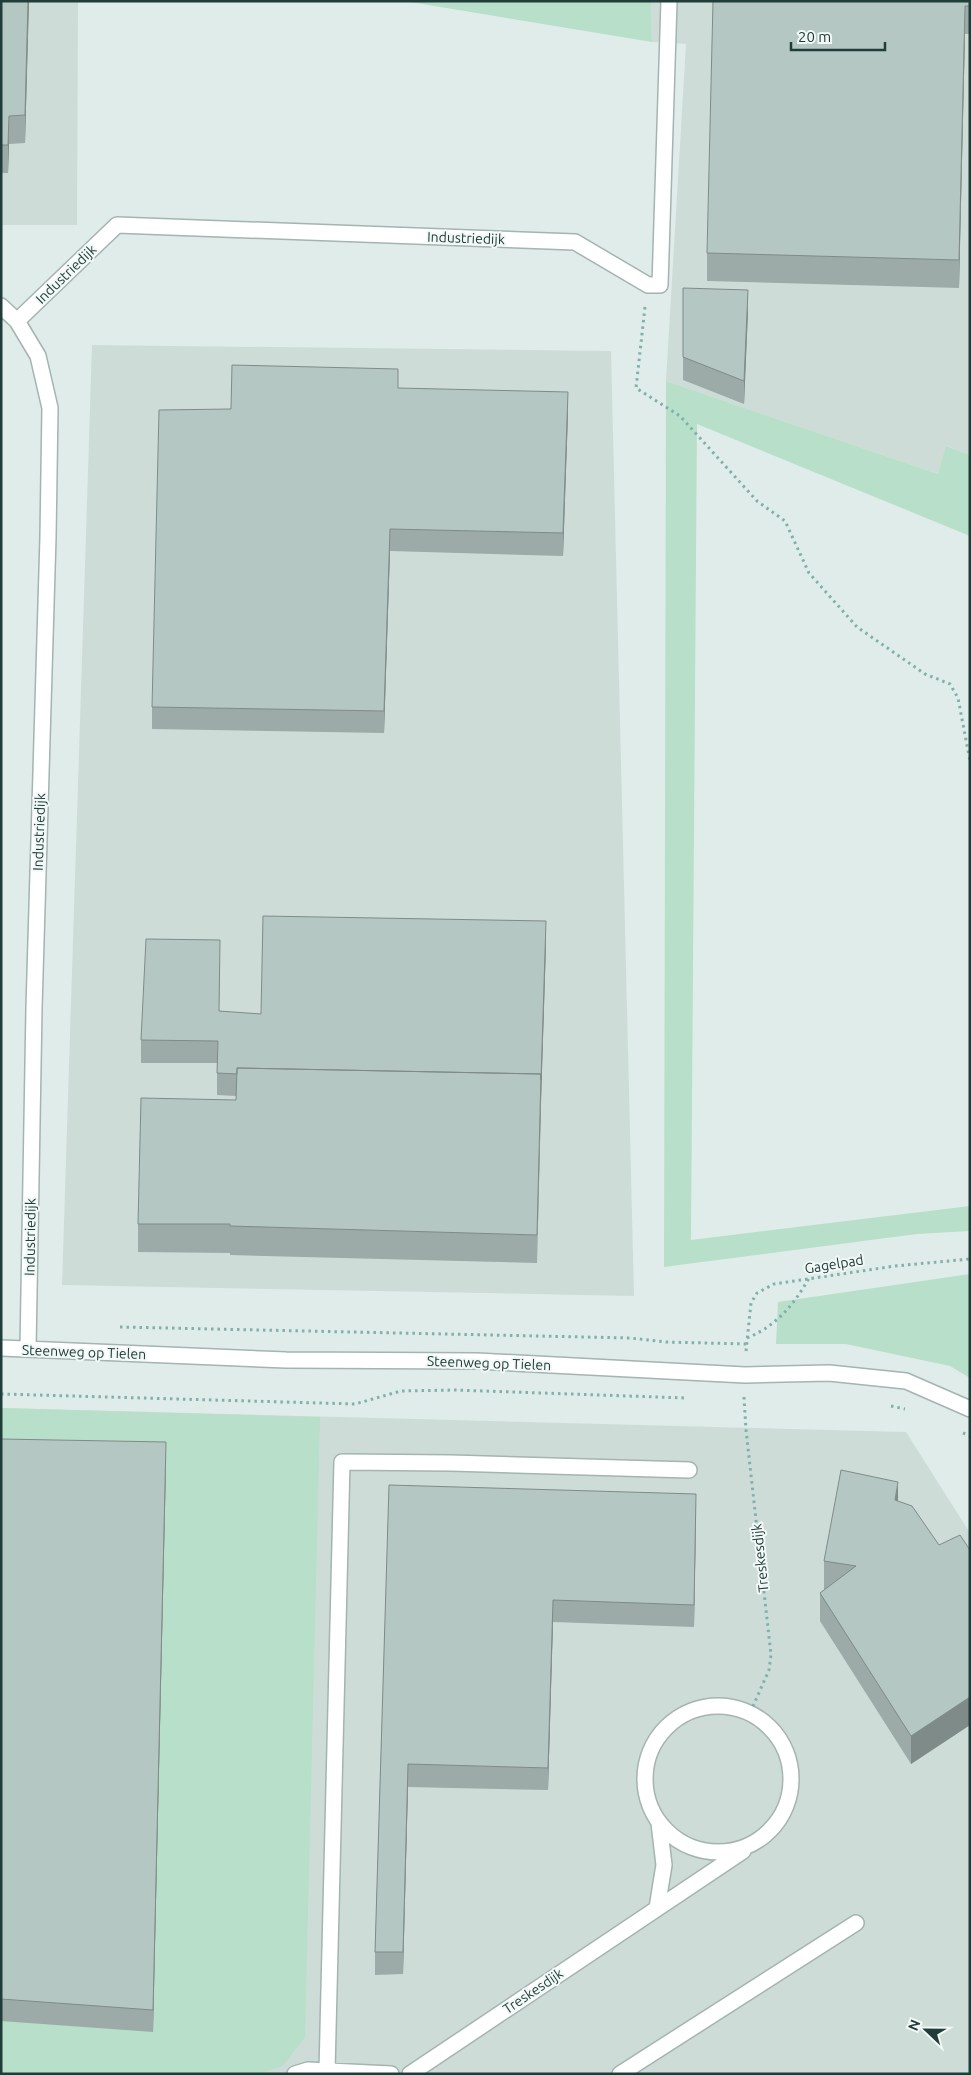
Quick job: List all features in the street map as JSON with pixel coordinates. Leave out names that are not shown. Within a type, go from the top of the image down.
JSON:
[{"type":"street","points":[[648,284],[660,285],[669,1]]},
{"type":"street","name":"Industriedijk","points":[[16,321],[117,224],[575,242],[648,284]]},
{"type":"street","name":"Industriedijk","points":[[1,306],[16,321],[38,356],[50,408],[48,547],[34,1008],[28,1349]]},
{"type":"street","name":"Steenweg op Tielen","points":[[1,1348],[286,1360],[477,1361],[745,1375],[829,1373],[906,1381],[970,1409]]},
{"type":"street","points":[[327,2071],[342,1462],[451,1463],[689,1470]]},
{"type":"street","name":"Treskesdijk","points":[[410,2074],[758,1842],[774,1827],[786,1808],[791,1786],[790,1764],[782,1743],[769,1726],[750,1713],[730,1707],[708,1706],[688,1712],[669,1724],[655,1741],[647,1761],[645,1782],[648,1804],[659,1823],[674,1839],[694,1849],[716,1853],[737,1851],[758,1842]]},
{"type":"street","name":"Treskesdijk","points":[[657,1908],[664,1864],[659,1823]]},
{"type":"street","points":[[620,2074],[856,1923]]},
{"type":"street","points":[[295,2074],[308,2070],[391,2074]]},
{"type":"path","points":[[648,284],[636,388],[680,416],[757,501],[785,521],[810,574],[857,627],[925,674],[950,684],[958,698],[970,761]]},
{"type":"path","name":"Gagelpad","points":[[117,1327],[630,1338],[694,1344],[746,1344],[751,1303],[757,1293],[774,1284],[895,1266],[970,1259]]},
{"type":"path","points":[[747,1338],[770,1326],[788,1310],[809,1278]]},
{"type":"path","points":[[1,1394],[355,1404],[401,1391],[456,1390],[694,1398]]},
{"type":"path","points":[[734,1400],[753,1400]]},
{"type":"path","name":"Treskesdijk","points":[[744,1400],[771,1655],[769,1670],[750,1713]]},
{"type":"path","points":[[888,1405],[907,1409]]},
{"type":"path","points":[[961,1432],[970,1436]]},
{"type":"shaded area","points":[[1,1],[78,1],[77,225],[1,225]]},
{"type":"shaded area","points":[[651,1],[970,1],[970,455],[947,446],[938,474],[666,381],[686,44],[652,42]]},
{"type":"shaded area","points":[[92,345],[611,351],[634,1296],[62,1285]]},
{"type":"shaded area","points":[[1,1408],[906,1432],[970,1533],[970,2074],[1,2074]]},
{"type":"green space","points":[[404,1],[651,1],[652,42]]},
{"type":"green space","points":[[666,381],[938,474],[946,446],[970,455],[970,536],[697,424],[691,1240],[970,1206],[970,1231],[917,1234],[664,1267]]},
{"type":"green space","points":[[970,1274],[970,1378],[950,1366],[846,1344],[776,1344],[778,1302]]},
{"type":"green space","points":[[1,1408],[320,1417],[305,2037],[283,2066],[258,2074],[1,2074]]},
{"type":"building","points":[[1,1],[28,1],[25,115],[9,116],[8,145],[1,145]]},
{"type":"building","points":[[713,1],[970,1],[970,6],[965,6],[959,260],[707,253]]},
{"type":"building","points":[[683,288],[748,290],[744,381],[683,357]]},
{"type":"building","points":[[232,365],[398,369],[398,388],[568,392],[563,533],[390,529],[384,711],[152,707],[159,410],[231,409]]},
{"type":"building","points":[[263,916],[546,921],[541,1080],[541,1074],[237,1068],[237,1074],[217,1073],[218,1041],[141,1040],[146,939],[220,940],[219,1011],[261,1014]]},
{"type":"building","points":[[237,1068],[541,1074],[537,1235],[230,1226],[230,1224],[138,1224],[141,1098],[236,1100]]},
{"type":"building","points":[[1,1439],[166,1442],[153,2010],[1,1999]]},
{"type":"building","points":[[841,1470],[898,1482],[895,1500],[912,1506],[939,1545],[960,1535],[970,1550],[970,1697],[911,1736],[820,1593],[856,1566],[824,1561]]},
{"type":"building","points":[[389,1485],[696,1494],[694,1605],[553,1600],[548,1768],[408,1764],[403,1952],[375,1952]]}]
